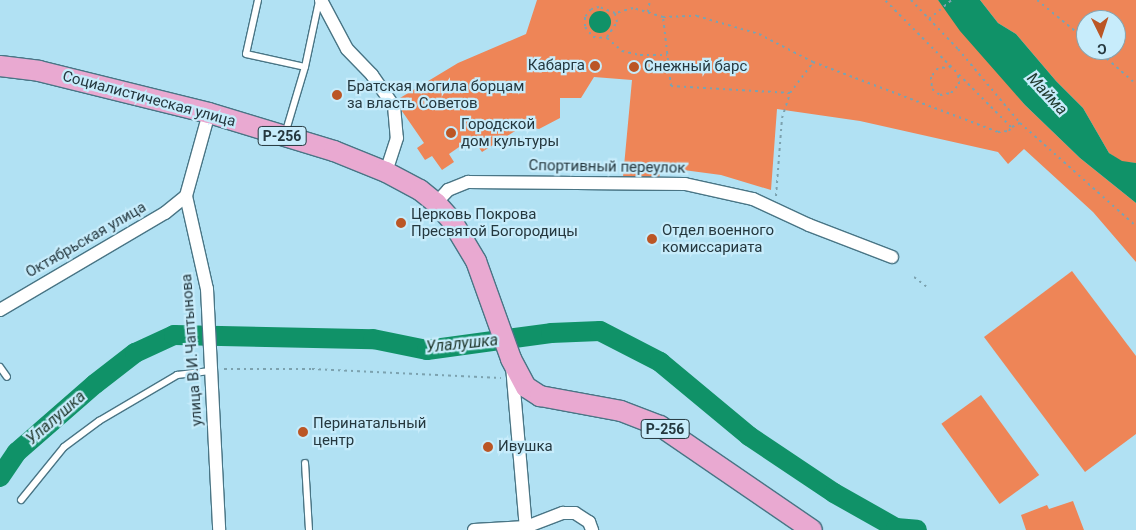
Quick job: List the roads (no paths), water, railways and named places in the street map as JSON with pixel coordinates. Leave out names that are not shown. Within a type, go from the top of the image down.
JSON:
[{"type":"main road","name":"Социалистическая улица","points":[[0,66],[39,71],[209,113],[334,152],[386,172],[420,190],[436,203],[452,221],[476,261],[511,359]]},
{"type":"main road","name":"Р-256","points":[[511,359],[520,380],[532,392],[540,396],[621,411],[660,426],[812,530]]},
{"type":"street","points":[[320,0],[347,49],[372,75],[394,106],[397,138],[386,172]]},
{"type":"street","name":"улица В.И.Чаптынова","points":[[209,113],[186,196],[207,289],[216,368],[219,530]]},
{"type":"street","name":"Спортивный переулок","points":[[436,203],[448,190],[468,182],[642,182],[685,184],[753,199],[809,225],[892,257]]},
{"type":"street","name":"Октябрьская улица","points":[[0,310],[165,213],[186,196]]},
{"type":"street","points":[[511,359],[526,529]]},
{"type":"street","points":[[474,530],[526,529],[563,513],[575,513],[589,522],[592,530]]},
{"type":"lane","points":[[258,0],[246,54],[305,67]]},
{"type":"lane","points":[[284,136],[305,67],[320,0]]},
{"type":"lane","points":[[0,367],[7,377]]},
{"type":"lane","points":[[21,500],[64,447],[99,421],[177,375],[216,368]]},
{"type":"lane","points":[[305,463],[309,530]]},
{"type":"water","name":"Майма","points":[[938,0],[980,0],[998,23],[1016,34],[1056,81],[1083,108],[1109,153],[1122,161],[1136,163],[1136,203],[1080,158],[1025,105],[960,31]]},
{"type":"water","points":[[600,11],[608,14],[611,22],[608,30],[600,33],[592,30],[589,22],[592,14]]},
{"type":"waterway","name":"Улалушка","points":[[0,477],[17,452],[95,384],[135,353],[174,335],[373,339],[427,350],[551,333],[600,331],[660,362],[749,436],[834,493],[896,528],[917,530]]},
{"type":"place","name":"Кабарга","points":[[595,66]]},
{"type":"place","name":"Снежный барс","points":[[634,67]]},
{"type":"place","name":"Братская могила борцам за власть Советов","points":[[337,95]]},
{"type":"place","name":"Городской дом культуры","points":[[451,133]]},
{"type":"place","name":"Церковь Покрова Пресвятой Богородицы","points":[[401,223]]},
{"type":"place","name":"Отдел военного комиссариата","points":[[652,239]]},
{"type":"place","name":"Перинатальный центр","points":[[303,432]]},
{"type":"place","name":"Ивушка","points":[[488,447]]}]
